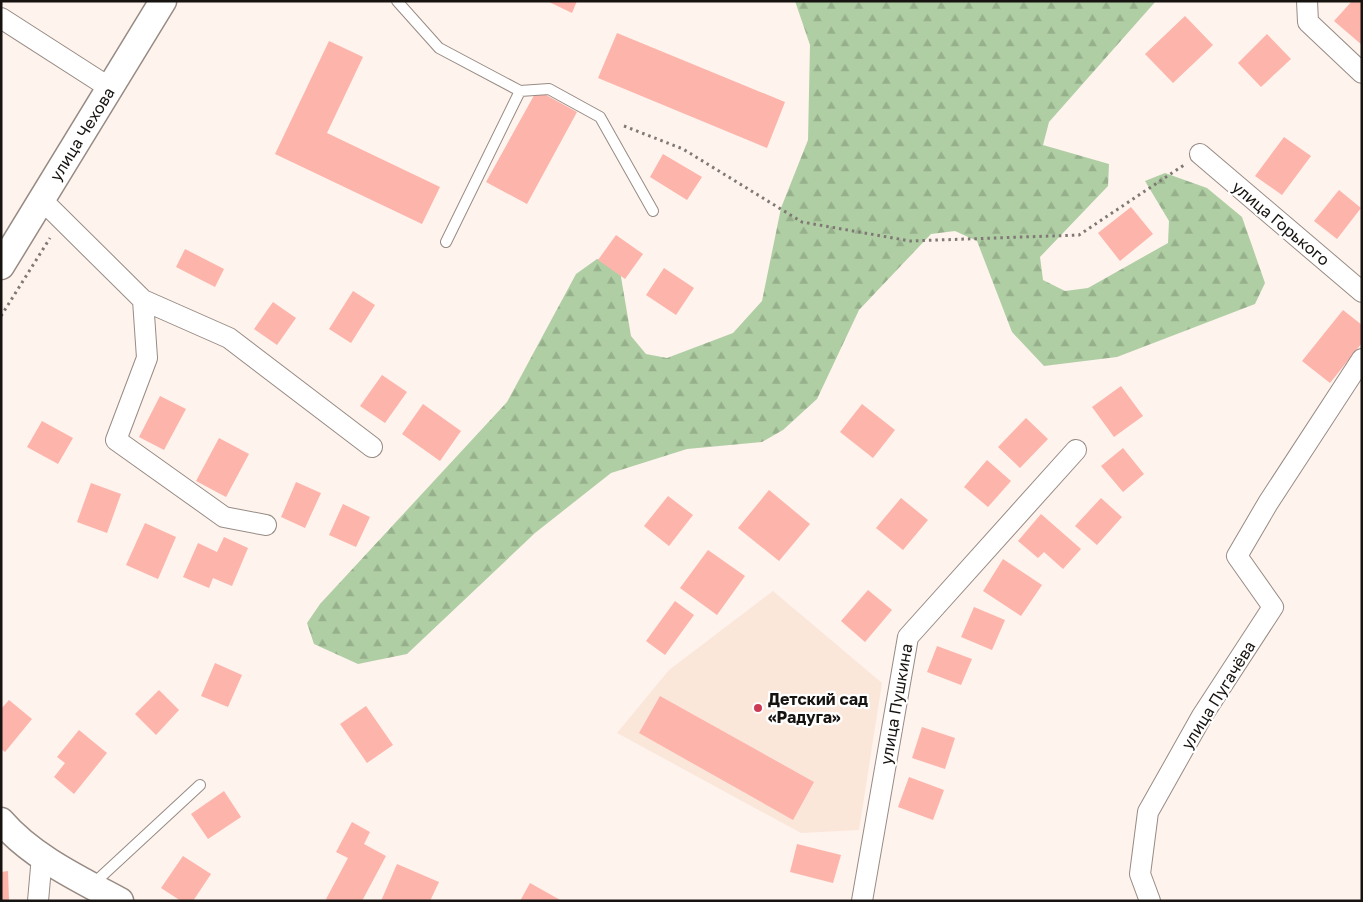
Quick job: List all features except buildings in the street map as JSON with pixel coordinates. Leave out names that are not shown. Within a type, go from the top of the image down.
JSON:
[{"type":"street","name":"улица Чехова","points":[[1,266],[163,1]]},
{"type":"street","points":[[1308,1],[1308,22],[1362,73]]},
{"type":"street","points":[[1,18],[110,88]]},
{"type":"street","name":"улица Горького","points":[[1200,154],[1362,292]]},
{"type":"street","points":[[41,199],[143,300],[229,338],[372,447]]},
{"type":"street","points":[[143,300],[147,358],[116,440],[224,516],[266,525]]},
{"type":"street","name":"улица Пугачёва","points":[[1150,901],[1140,874],[1148,812],[1202,716],[1273,607],[1237,556],[1268,503],[1362,359]]},
{"type":"street","name":"улица Пушкина","points":[[862,901],[908,637],[1076,450]]},
{"type":"street","points":[[1,821],[15,837],[42,856],[120,901]]},
{"type":"street","points":[[38,901],[42,856]]},
{"type":"lane","points":[[397,1],[439,48],[520,91],[549,89],[600,117],[653,211]]},
{"type":"lane","points":[[446,242],[520,91]]},
{"type":"lane","points":[[91,886],[200,785]]},
{"type":"path","points":[[600,117],[683,149],[802,222],[910,241],[1079,235],[1200,154]]},
{"type":"path","points":[[1,316],[62,218]]},
{"type":"shaded area","name":"Детский сад «Радуга»","points":[[773,591],[882,683],[859,830],[801,833],[617,733],[669,670]]},
{"type":"green space","points":[[795,1],[1156,1],[1049,122],[1043,145],[1109,164],[1108,186],[1040,257],[1043,280],[1065,291],[1088,288],[1168,243],[1169,221],[1145,181],[1165,173],[1207,188],[1242,217],[1265,283],[1255,304],[1117,357],[1044,366],[1012,332],[977,241],[955,231],[931,234],[859,310],[817,399],[783,430],[762,442],[687,449],[611,473],[535,533],[407,654],[358,664],[314,644],[307,623],[320,604],[507,402],[576,274],[597,259],[619,265],[631,336],[646,354],[667,358],[733,333],[762,301],[781,208],[808,140],[810,45]]},
{"type":"place","name":"Детский сад «Радуга»","points":[[758,708]]}]
